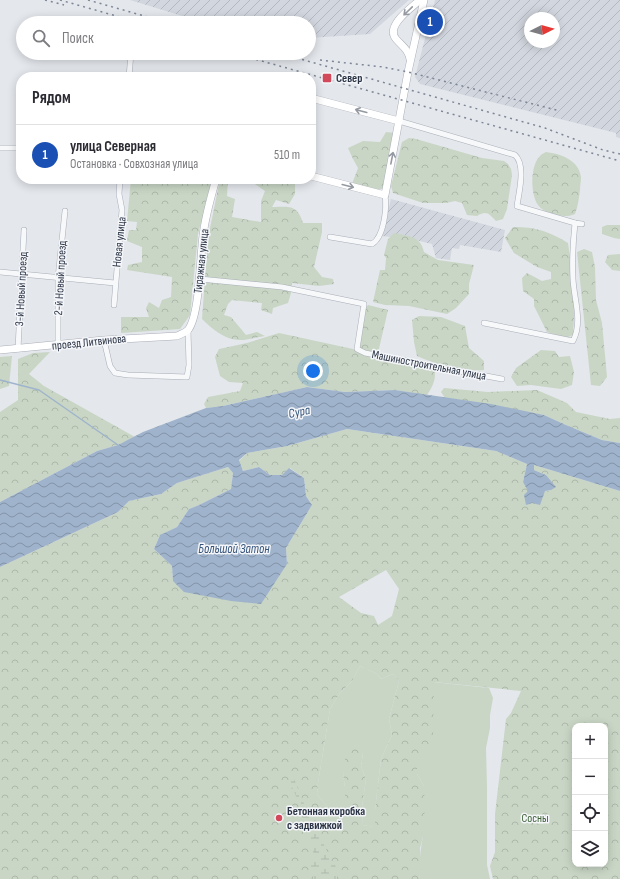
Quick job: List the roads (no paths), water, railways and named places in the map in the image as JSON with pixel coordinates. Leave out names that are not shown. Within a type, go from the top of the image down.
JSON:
[{"type":"main road","points":[[410,64],[408,52],[394,36],[394,26],[420,0]]},
{"type":"main road","points":[[316,177],[385,195],[424,0]]},
{"type":"main road","points":[[400,42],[409,43],[416,38]]},
{"type":"main road","points":[[316,99],[399,121]]},
{"type":"main road","name":"Тиражная улица","points":[[188,330],[196,308],[200,279],[203,235],[215,184]]},
{"type":"main road","name":"проезд Литвинова","points":[[0,350],[104,340],[177,336],[188,330]]},
{"type":"street","points":[[129,72],[130,60]]},
{"type":"street","points":[[399,121],[515,155],[519,158],[521,168],[517,206],[582,224]]},
{"type":"street","points":[[0,148],[16,148]]},
{"type":"street","name":"Новая улица","points":[[114,305],[122,210],[119,194],[120,184]]},
{"type":"street","points":[[330,237],[372,244],[376,241],[379,237],[385,212],[385,195]]},
{"type":"street","name":"2-й Новый проезд","points":[[58,345],[58,278],[65,211]]},
{"type":"street","points":[[484,323],[573,341],[576,336],[578,314],[573,280],[575,223]]},
{"type":"street","name":"3-й Новый проезд","points":[[18,349],[24,230]]},
{"type":"street","points":[[0,272],[115,283]]},
{"type":"street","name":"Машиностроительная улица","points":[[200,279],[282,287],[364,304],[357,349],[365,353],[502,379]]},
{"type":"street","points":[[104,340],[110,366],[115,373],[128,375],[187,377],[189,365],[188,330]]},
{"type":"water","points":[[307,387],[345,392],[395,390],[491,404],[544,415],[602,440],[620,443],[620,491],[534,465],[534,470],[546,475],[556,487],[545,491],[540,505],[532,503],[526,505],[524,495],[528,491],[523,482],[527,464],[496,451],[347,429],[287,446],[247,453],[239,460],[243,471],[259,467],[270,475],[282,475],[289,468],[304,478],[306,496],[312,505],[286,548],[287,564],[261,604],[231,601],[184,592],[173,581],[172,566],[154,549],[160,535],[177,527],[189,509],[231,489],[233,473],[228,467],[177,483],[161,494],[129,501],[118,512],[0,567],[0,502],[97,451],[118,445],[143,432],[206,408],[223,406]]},
{"type":"waterway","points":[[0,380],[39,390],[118,445]]},
{"type":"railway","points":[[45,0],[64,5]]},
{"type":"railway","points":[[60,0],[116,16]]},
{"type":"railway","points":[[88,0],[144,16]]},
{"type":"railway","points":[[258,60],[301,72]]},
{"type":"railway","points":[[304,60],[545,128],[603,150],[620,154]]},
{"type":"railway","points":[[320,60],[383,67],[408,72],[560,111]]},
{"type":"railway","points":[[316,76],[620,161]]},
{"type":"place","name":"улица Северная","points":[[430,22]]},
{"type":"place","name":"Север","points":[[327,78]]},
{"type":"place","name":"Бетонная коробка с задвижкой","points":[[279,818]]},
{"type":"water label","name":"Сура","points":[[299,411]]},
{"type":"water label","name":"Большой Затон","points":[[234,548]]},
{"type":"park label","name":"Сосны","points":[[535,818]]}]
